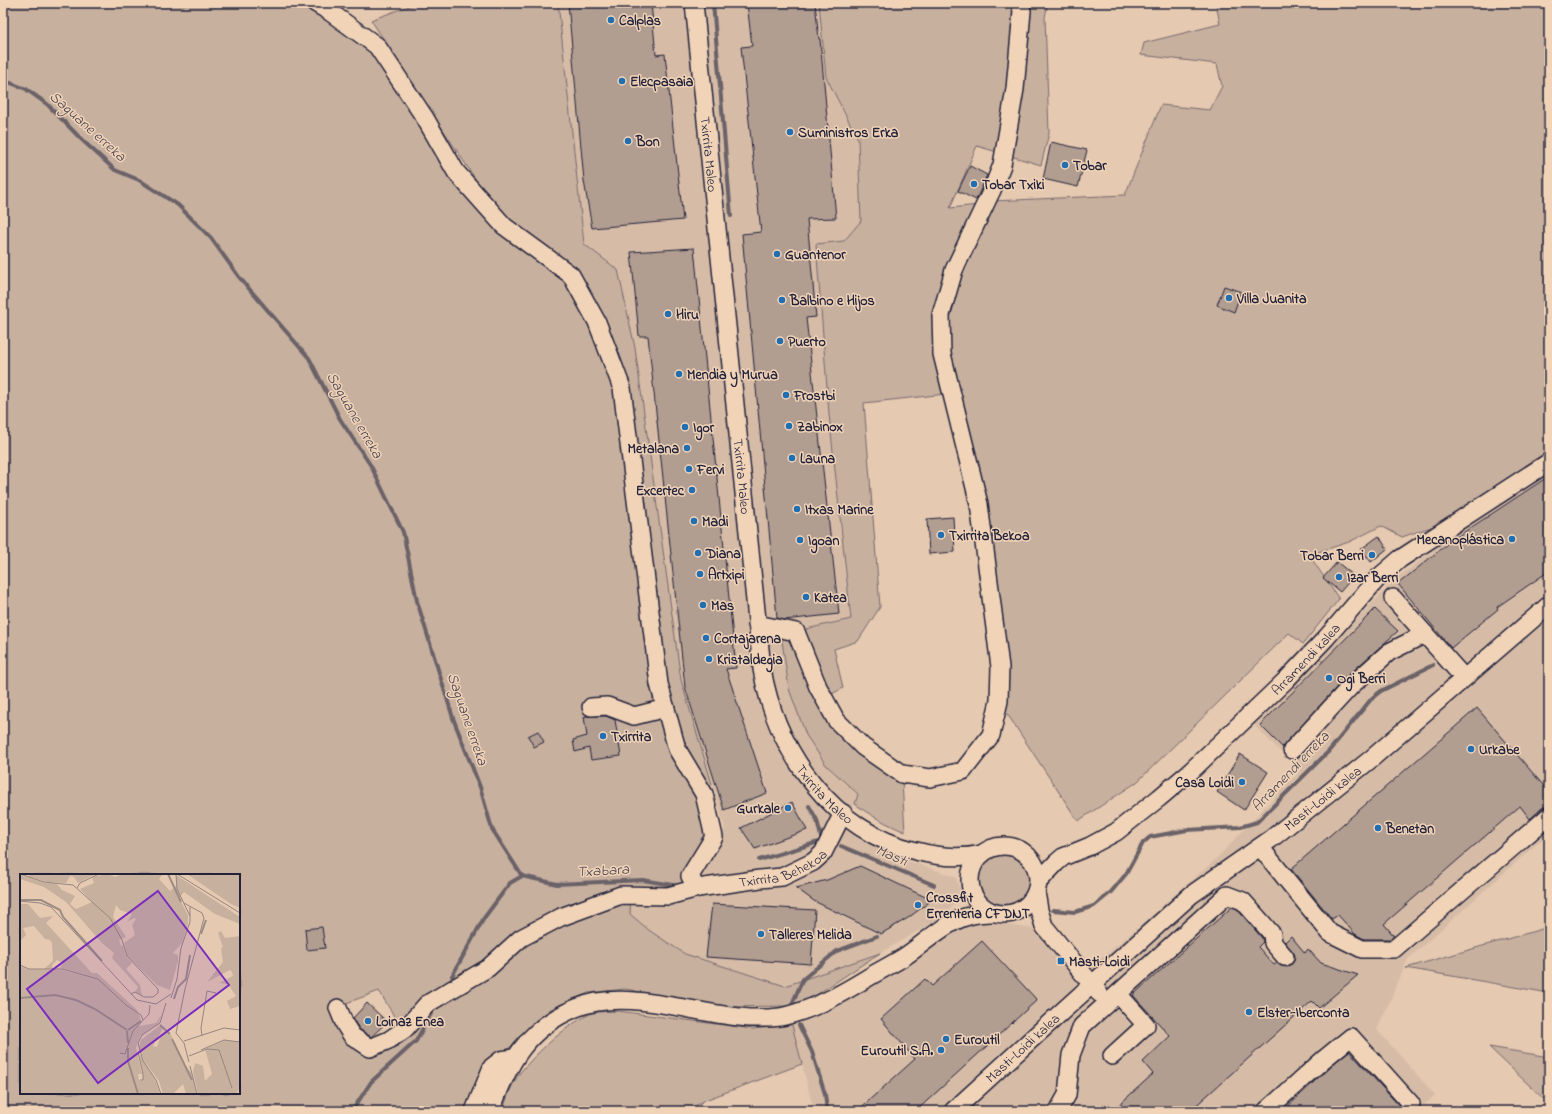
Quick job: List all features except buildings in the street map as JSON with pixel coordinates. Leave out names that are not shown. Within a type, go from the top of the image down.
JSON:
[{"type":"street","points":[[315,3],[377,46],[426,118],[456,172],[504,226],[571,275],[597,322],[622,388],[642,542],[650,623],[659,684],[677,749],[704,794],[714,836],[690,876],[698,888]]},
{"type":"street","name":"Txirrita Maleo","points":[[694,3],[757,624],[765,689],[778,727],[801,768],[822,794],[843,813],[869,832],[887,842],[906,849],[946,857],[965,857],[982,854]]},
{"type":"street","points":[[757,624],[796,632],[818,687],[836,720],[863,748],[902,774],[930,778],[962,771],[991,735],[999,701],[1000,667],[979,504],[942,354],[940,315],[954,270],[992,190],[1002,165],[1015,88],[1022,11],[1020,3]]},
{"type":"street","name":"Arramendi kalea","points":[[1063,857],[1090,846],[1116,832],[1191,771],[1286,680],[1326,638],[1378,578],[1400,559],[1549,462]]},
{"type":"street","points":[[1393,598],[1464,678]]},
{"type":"street","name":"Masti-Loidi kalea","points":[[953,1111],[1191,895],[1260,847],[1365,764],[1549,605]]},
{"type":"street","points":[[1292,750],[1351,686],[1389,652],[1425,634]]},
{"type":"street","points":[[591,707],[607,706],[634,716],[666,708]]},
{"type":"street","name":"Txirrita Behekoa","points":[[338,1008],[345,1025],[352,1036],[370,1048],[389,1040],[405,1029],[426,1004],[488,968],[521,938],[561,917],[621,895],[668,896],[698,888],[782,877],[813,862],[823,853],[843,813]]},
{"type":"street","points":[[1260,847],[1330,933],[1362,949],[1394,949],[1549,816]]},
{"type":"street","points":[[950,923],[962,909],[971,884],[972,868],[976,860],[991,848],[1002,846],[1013,847],[1022,852],[1031,860],[1036,871],[1039,910],[1044,926]]},
{"type":"street","points":[[1022,852],[1043,857],[1063,857]]},
{"type":"street","name":"Txirrita Maleo","points":[[946,857],[960,865],[971,884]]},
{"type":"street","points":[[1014,913],[1027,905],[1049,869],[1063,857]]},
{"type":"street","points":[[971,884],[977,901],[984,908],[994,913]]},
{"type":"street","points":[[1058,1111],[1067,1095],[1071,1054],[1082,1026],[1227,895],[1243,901],[1272,934],[1273,943],[1285,957]]},
{"type":"street","points":[[491,1111],[502,1081],[514,1058],[531,1036],[553,1019],[577,1007],[607,1000],[637,1001],[733,1017],[758,1018],[783,1016],[810,1009],[835,997],[903,957],[950,923],[971,914],[1014,913],[1030,918],[1044,926],[1092,985],[1113,998],[1146,1025],[1112,1056]]},
{"type":"street","points":[[1266,1111],[1351,1037],[1411,1104]]},
{"type":"street","points":[[474,1111],[492,1067],[501,1060],[514,1058]]},
{"type":"shaded area","points":[[3,3],[306,3],[374,51],[455,181],[498,232],[509,220],[480,186],[371,20],[417,3],[558,3],[584,244],[618,270],[635,348],[681,680],[712,784],[698,794],[708,835],[686,885],[631,892],[630,914],[650,931],[685,954],[785,986],[880,953],[813,997],[786,1006],[724,1007],[625,989],[588,993],[549,1010],[508,1049],[487,1064],[469,1111],[3,1111]],"holes":[[[379,991],[405,1034],[355,1047],[333,1008]]]},
{"type":"shaded area","points":[[558,3],[819,3],[826,77],[858,139],[861,221],[844,241],[816,244],[829,414],[851,619],[782,634],[826,765],[858,794],[846,829],[908,861],[956,877],[961,894],[946,915],[880,953],[785,986],[685,954],[650,931],[630,914],[631,892],[686,885],[725,828],[681,680],[635,348],[618,270],[584,244]]},
{"type":"shaded area","points":[[819,3],[1048,3],[1045,17],[1049,133],[1041,165],[977,146],[950,208],[979,205],[950,270],[946,394],[864,403],[880,607],[858,641],[834,649],[843,688],[830,695],[802,630],[851,619],[829,414],[816,244],[844,241],[861,221],[858,139],[826,77]]},
{"type":"shaded area","points":[[1216,3],[1549,3],[1549,452],[1434,526],[1402,537],[1381,526],[1349,542],[1309,555],[1339,599],[1303,644],[1289,633],[1137,782],[1078,821],[1002,706],[948,352],[945,315],[958,271],[993,201],[1125,195],[1161,105],[1210,110],[1222,86],[1217,64],[1141,55],[1144,43],[1220,24]]},
{"type":"shaded area","points":[[1549,473],[1549,833],[1408,959],[1377,1030],[1435,1095],[1418,1111],[814,1111],[792,1025],[976,920],[1033,929],[1074,978],[1111,951],[1215,860],[1300,771],[1251,722],[1397,578],[1479,516]]},
{"type":"shaded area","points":[[781,634],[794,640],[816,695],[902,782],[905,832],[879,820],[855,804],[858,794],[826,765],[806,735],[789,689]]},
{"type":"shaded area","points":[[1003,855],[1013,857],[1021,863],[1027,871],[1029,881],[1027,891],[1021,899],[1013,905],[1003,907],[993,905],[985,899],[979,891],[977,881],[979,871],[985,863],[993,857]]},
{"type":"shaded area","points":[[1549,927],[1549,993],[1406,968]]},
{"type":"shaded area","points":[[618,1011],[753,1029],[792,1025],[802,1064],[705,1100],[687,1111],[503,1111],[514,1082],[519,1074],[553,1039],[574,1023],[593,1013]]},
{"type":"shaded area","points":[[1489,1047],[1549,1057],[1549,1104]]},
{"type":"waterway","points":[[713,3],[731,216]]},
{"type":"waterway","name":"Saguane erreka","points":[[3,80],[26,89],[47,104],[82,140],[115,170],[139,180],[178,205],[211,238],[239,277],[309,358],[340,419],[371,466],[403,532],[417,601],[453,718],[480,787],[492,829],[522,876]]},
{"type":"waterway","name":"Arramendi erreka","points":[[1053,910],[1075,912],[1094,906],[1111,892],[1126,874],[1143,843],[1150,837],[1187,830],[1240,827],[1257,822],[1329,751],[1372,698],[1381,691],[1433,665]]},
{"type":"waterway","points":[[759,860],[822,841],[817,820],[809,806]]},
{"type":"waterway","name":"Masti","points":[[841,846],[934,885]]},
{"type":"waterway","name":"Txabara","points":[[522,876],[557,884],[643,880],[679,886]]},
{"type":"waterway","points":[[452,976],[484,918],[510,883],[522,876]]},
{"type":"waterway","name":"Arramendi erreka","points":[[792,1004],[803,979],[837,951],[877,936]]},
{"type":"waterway","points":[[352,1111],[371,1082],[416,1041],[435,1006]]},
{"type":"waterway","name":"Arramendi erreka","points":[[799,1025],[812,1052],[825,1094],[827,1111]]},
{"type":"place","name":"Calplas","points":[[611,20]]},
{"type":"place","name":"Elecpasaia","points":[[622,81]]},
{"type":"place","name":"Suministros Erka","points":[[790,132]]},
{"type":"place","name":"Bon","points":[[628,141]]},
{"type":"place","name":"Tobar","points":[[1065,165]]},
{"type":"place","name":"Tobar Txiki","points":[[974,184]]},
{"type":"place","name":"Guantenor","points":[[777,254]]},
{"type":"place","name":"Villa Juanita","points":[[1229,298]]},
{"type":"place","name":"Balbino e Hijos","points":[[782,300]]},
{"type":"place","name":"Hiru","points":[[668,314]]},
{"type":"place","name":"Puerto","points":[[780,341]]},
{"type":"place","name":"Mendia y Murua","points":[[679,374]]},
{"type":"place","name":"Frostbi","points":[[786,395]]},
{"type":"place","name":"Zabinox","points":[[789,426]]},
{"type":"place","name":"Igor","points":[[685,427]]},
{"type":"place","name":"Metalana","points":[[687,448]]},
{"type":"place","name":"Launa","points":[[792,458]]},
{"type":"place","name":"Fervi","points":[[689,469]]},
{"type":"place","name":"Excertec","points":[[692,490]]},
{"type":"place","name":"Itxas Marine","points":[[797,509]]},
{"type":"place","name":"Madi","points":[[694,521]]},
{"type":"place","name":"Txirrita Bekoa","points":[[941,535]]},
{"type":"place","name":"Mecanoplástica","points":[[1512,539]]},
{"type":"place","name":"Igoan","points":[[800,540]]},
{"type":"place","name":"Diana","points":[[698,553]]},
{"type":"place","name":"Tobar Berri","points":[[1372,555]]},
{"type":"place","name":"Artxipi","points":[[700,574]]},
{"type":"place","name":"Izar Berri","points":[[1339,577]]},
{"type":"place","name":"Katea","points":[[806,597]]},
{"type":"place","name":"Mas","points":[[703,605]]},
{"type":"place","name":"Cortajarena","points":[[706,638]]},
{"type":"place","name":"Kristaldegia","points":[[709,659]]},
{"type":"place","name":"Ogi Berri","points":[[1329,678]]},
{"type":"place","name":"Txirrita","points":[[603,736]]},
{"type":"place","name":"Urkabe","points":[[1471,749]]},
{"type":"place","name":"Casa Loidi","points":[[1242,782]]},
{"type":"place","name":"Gurkale","points":[[788,808]]},
{"type":"place","name":"Benetan","points":[[1378,828]]},
{"type":"place","name":"Crossfit Errenteria CFDNT","points":[[918,905]]},
{"type":"place","name":"Talleres Melida","points":[[761,934]]},
{"type":"place","name":"Masti-Loidi","points":[[1061,961]]},
{"type":"place","name":"Elster-Iberconta","points":[[1249,1012]]},
{"type":"place","name":"Loinaz Enea","points":[[368,1021]]},
{"type":"place","name":"Euroutil","points":[[946,1039]]},
{"type":"place","name":"Euroutil S.A.","points":[[941,1050]]}]
